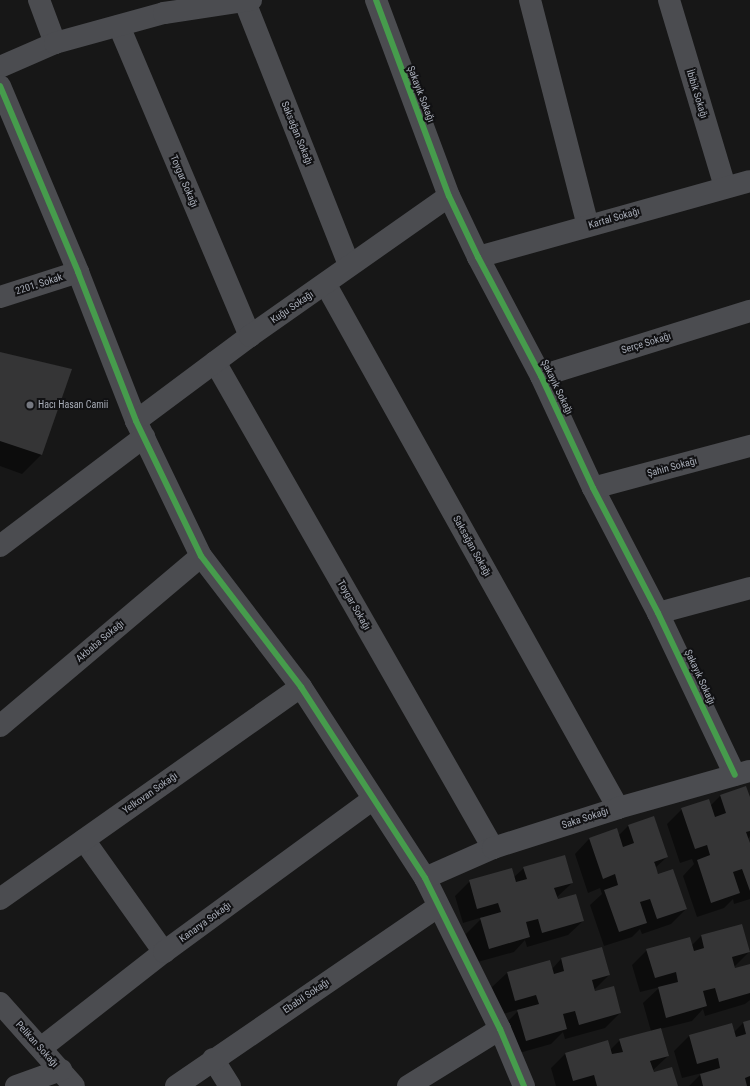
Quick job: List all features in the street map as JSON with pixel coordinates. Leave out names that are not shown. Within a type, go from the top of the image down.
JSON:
[{"type":"street","points":[[39,0],[55,43]]},
{"type":"street","name":"Şakayık Sokağı","points":[[376,0],[449,196],[478,257],[541,376],[593,488],[743,773]]},
{"type":"street","points":[[530,0],[588,226]]},
{"type":"street","name":"İbibik Sokağı","points":[[669,0],[725,187]]},
{"type":"street","points":[[0,67],[55,43],[119,26],[162,6],[248,1]]},
{"type":"street","name":"Saksağan Sokağı","points":[[248,1],[349,265]]},
{"type":"street","name":"Toygar Sokağı","points":[[119,26],[250,336]]},
{"type":"street","points":[[0,86],[78,272],[140,429],[201,556],[301,687],[425,878],[437,907],[500,1029],[524,1086]]},
{"type":"street","name":"Kartal Sokağı","points":[[478,257],[750,181]]},
{"type":"street","name":"Kuğu Sokağı","points":[[0,546],[140,429],[215,362],[250,336],[326,285],[349,265],[449,196]]},
{"type":"street","name":"2201. Sokak","points":[[0,297],[78,272]]},
{"type":"street","name":"Saksağan Sokağı","points":[[326,285],[618,808]]},
{"type":"street","name":"Serçe Sokağı","points":[[541,376],[750,311]]},
{"type":"street","name":"Toygar Sokağı","points":[[215,362],[494,848]]},
{"type":"street","name":"Şahin Sokağı","points":[[593,488],[750,446]]},
{"type":"street","name":"Akbaba Sokağı","points":[[0,726],[201,556]]},
{"type":"street","points":[[658,613],[750,588]]},
{"type":"street","name":"Yelkovan Sokağı","points":[[0,899],[301,687]]},
{"type":"street","name":"Saka Sokağı","points":[[425,878],[494,848],[618,808],[743,773]]},
{"type":"street","name":"Kanarya Sokağı","points":[[41,1048],[164,952],[373,799]]},
{"type":"street","points":[[84,840],[164,952]]},
{"type":"street","name":"Ebabil Sokağı","points":[[176,1086],[213,1059],[437,907]]},
{"type":"street","name":"Pelikan Sokağı","points":[[0,1003],[67,1078]]},
{"type":"street","points":[[408,1086],[500,1029]]},
{"type":"street","points":[[213,1059],[230,1086]]},
{"type":"street","points":[[16,1086],[67,1078]]},
{"type":"building","name":"Hacı Hasan Camii","points":[[0,352],[72,369],[42,455],[0,441]]},
{"type":"building","points":[[746,786],[750,797],[750,831],[746,832],[750,843],[750,891],[742,869],[733,872],[740,893],[711,903],[697,860],[710,855],[707,845],[695,849],[681,808],[709,799],[715,817],[726,813],[720,795]]},
{"type":"building","points":[[654,816],[668,857],[654,862],[658,874],[673,869],[687,909],[657,919],[650,899],[640,902],[647,923],[619,932],[604,890],[618,885],[615,874],[603,879],[589,838],[617,828],[623,847],[634,843],[628,825]]},
{"type":"building","points":[[565,855],[573,883],[554,888],[558,899],[576,894],[584,921],[542,933],[538,919],[526,922],[530,937],[489,949],[480,918],[501,912],[498,903],[477,909],[469,880],[512,868],[516,882],[527,879],[523,867]]},
{"type":"building","points":[[742,924],[750,952],[732,957],[735,968],[750,964],[750,993],[719,1002],[715,988],[703,991],[707,1006],[666,1018],[658,987],[678,982],[676,972],[655,978],[646,949],[690,937],[694,951],[704,948],[701,935]]},
{"type":"building","points":[[602,947],[610,975],[592,980],[595,991],[614,986],[621,1013],[579,1025],[575,1011],[563,1014],[567,1029],[526,1041],[517,1010],[539,1004],[536,995],[515,1001],[507,972],[550,960],[554,974],[564,971],[561,958]]},
{"type":"building","points":[[750,1020],[750,1076],[745,1078],[747,1086],[703,1086],[700,1074],[720,1068],[718,1058],[697,1064],[689,1035],[732,1023],[736,1037],[746,1034],[743,1022]]},
{"type":"building","points":[[661,1028],[669,1056],[650,1061],[654,1072],[672,1067],[678,1086],[597,1086],[594,1075],[573,1081],[565,1053],[608,1040],[612,1054],[623,1052],[619,1039]]},
{"type":"cycle path","points":[[376,0],[449,196],[478,257],[541,376],[593,488],[658,613],[735,775]]},
{"type":"cycle path","points":[[0,86],[78,272],[136,421],[201,556],[301,687],[425,878],[500,1029],[524,1086]]},
{"type":"place","name":"Hacı Hasan Camii","points":[[30,405]]}]
